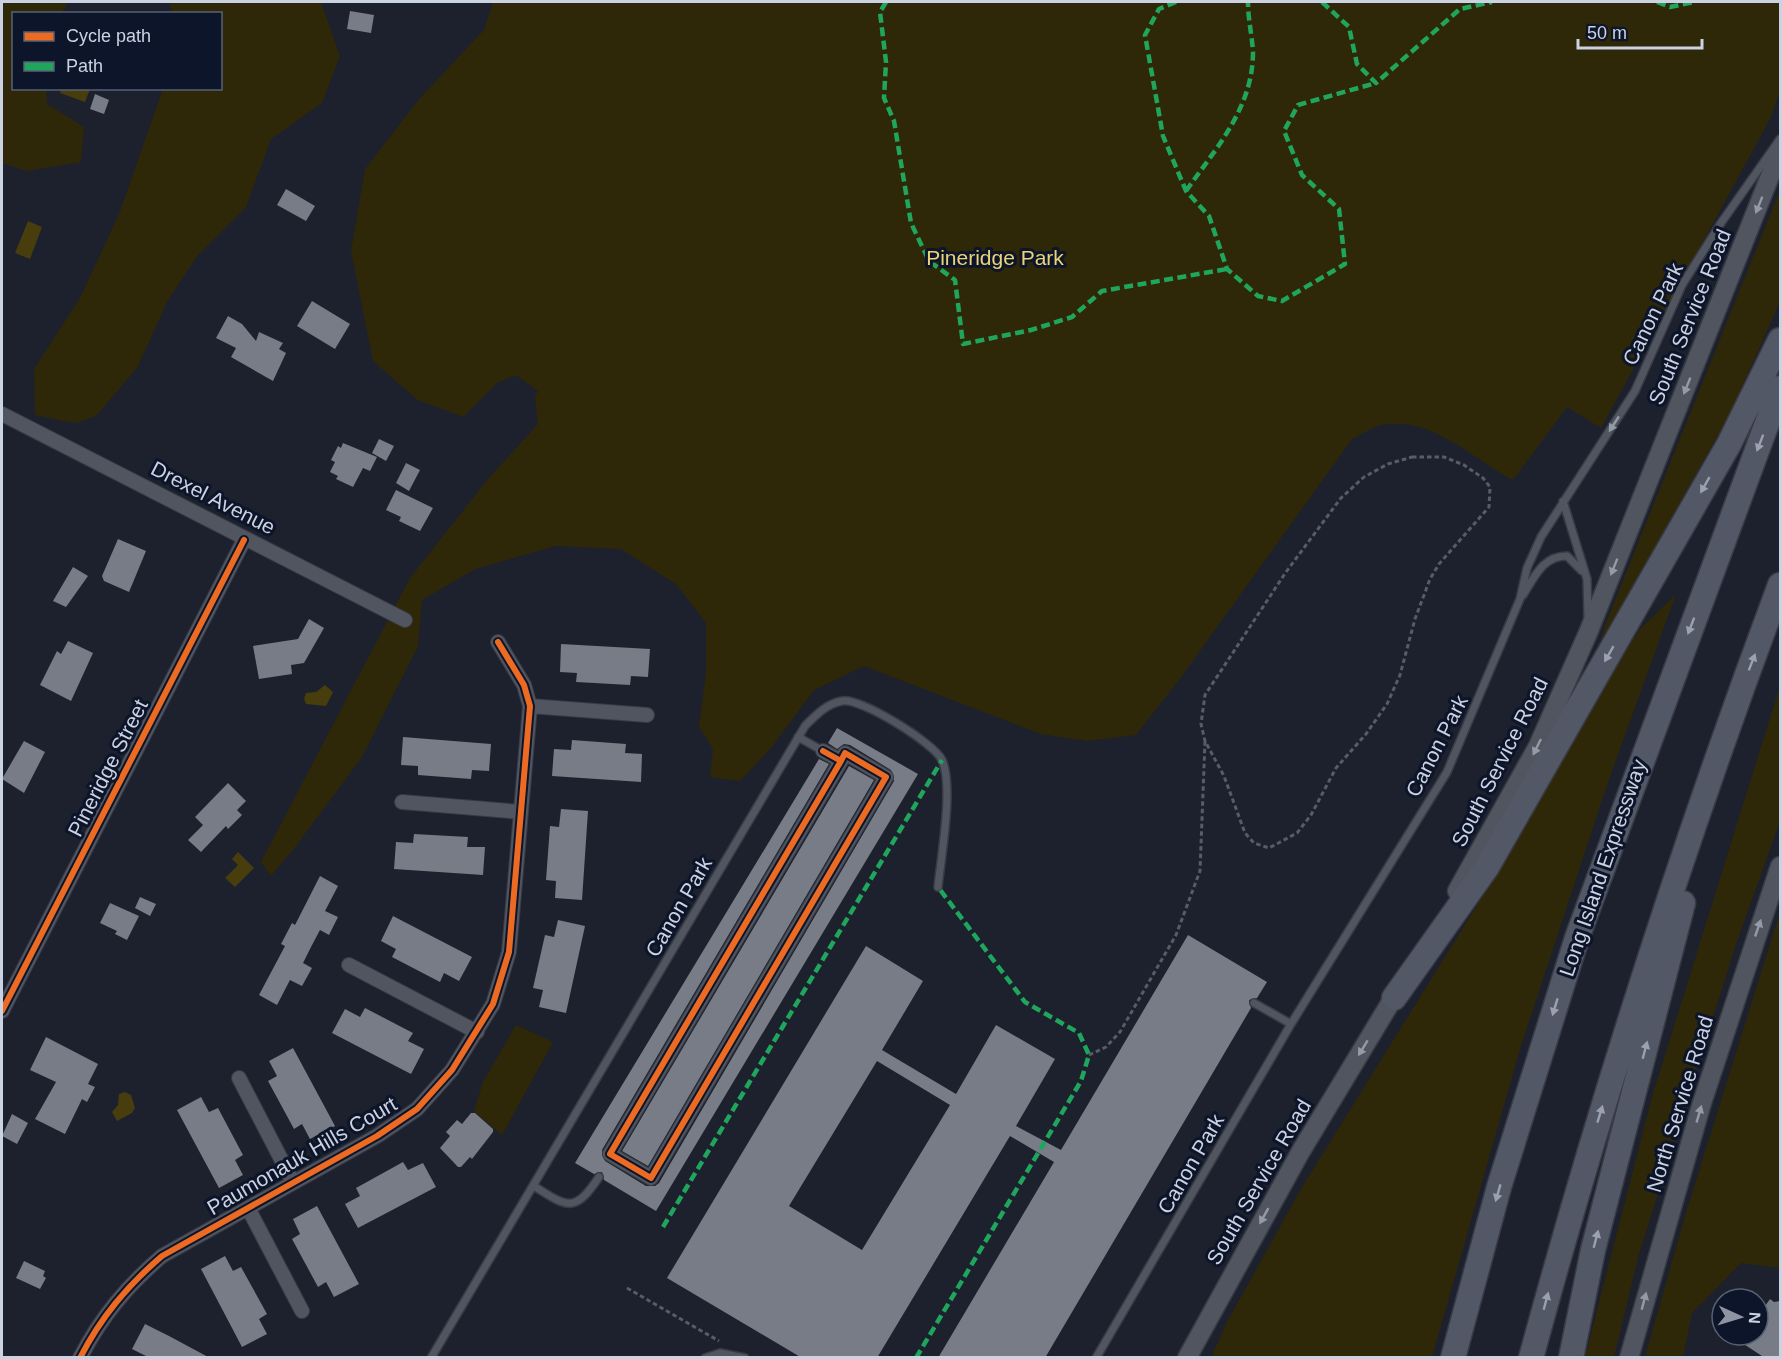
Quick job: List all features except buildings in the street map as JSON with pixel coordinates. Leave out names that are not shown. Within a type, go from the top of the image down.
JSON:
[{"type":"highway","points":[[1394,998],[1487,867],[1729,444],[1780,340]]},
{"type":"highway","name":"Long Island Expressway","points":[[1453,1358],[1499,1187],[1576,938],[1780,388]]},
{"type":"highway","points":[[1531,1358],[1571,1208],[1648,961],[1731,717],[1780,585]]},
{"type":"highway","points":[[1571,1358],[1593,1250],[1731,717]]},
{"type":"main road","name":"South Service Road","points":[[1187,1358],[1301,1151],[1468,873],[1538,746],[1588,633],[1780,151]]},
{"type":"main road","name":"North Service Road","points":[[1629,1358],[1701,1106],[1780,866]]},
{"type":"street","name":"Drexel Avenue","points":[[2,414],[244,540],[405,620]]},
{"type":"street","name":"Pineridge Street","points":[[2,1011],[244,540]]},
{"type":"street","name":"Paumonauk Hills Court","points":[[80,1358],[96,1327],[132,1282],[162,1256],[377,1136],[417,1109],[452,1070],[477,1032],[493,1004],[509,951],[530,706],[524,685],[498,642]]},
{"type":"street","points":[[530,706],[646,715]]},
{"type":"street","points":[[823,751],[841,761]]},
{"type":"street","points":[[845,753],[886,777],[651,1178],[610,1154],[841,761],[845,753]]},
{"type":"street","points":[[402,802],[521,812]]},
{"type":"street","points":[[349,965],[477,1032]]},
{"type":"street","points":[[239,1078],[293,1182]]},
{"type":"street","points":[[248,1208],[302,1311]]},
{"type":"lane","name":"Canon Park","points":[[1096,1358],[1291,1024],[1447,772],[1520,599],[1527,568],[1563,501],[1635,391],[1682,285],[1721,223],[1780,139]]},
{"type":"lane","points":[[1563,501],[1587,579],[1588,633]]},
{"type":"lane","points":[[1520,599],[1542,565],[1555,556],[1567,556],[1575,561],[1587,579]]},
{"type":"lane","name":"Canon Park","points":[[431,1358],[798,737],[805,726],[823,708],[844,700],[860,704],[928,743],[942,759],[948,783],[938,887]]},
{"type":"lane","points":[[798,737],[823,751]]},
{"type":"lane","points":[[1254,1003],[1291,1024]]},
{"type":"lane","points":[[534,1186],[563,1203],[574,1204],[585,1198],[599,1177]]},
{"type":"lane","points":[[705,1358],[720,1353],[745,1358]]},
{"type":"path","points":[[1089,1054],[1106,1047],[1120,1032],[1176,935],[1200,871],[1205,741],[1201,724],[1205,695],[1286,572],[1341,498],[1364,477],[1388,464],[1412,457],[1444,457],[1483,478],[1490,487],[1489,507],[1439,564],[1430,579],[1415,619],[1400,675],[1387,704],[1366,734],[1336,768],[1322,789],[1311,815],[1297,833],[1269,848],[1254,843],[1245,833],[1224,776],[1205,741]]},
{"type":"path","points":[[627,1288],[728,1346]]},
{"type":"green space","points":[[2,2],[69,2],[62,12],[12,12],[12,90],[46,90],[47,104],[84,127],[81,162],[27,171],[2,163]]},
{"type":"green space","points":[[169,2],[321,2],[340,56],[322,103],[271,139],[246,207],[198,255],[168,300],[137,368],[96,416],[75,423],[35,415],[34,369],[80,298],[119,214],[163,90],[222,90],[222,12],[172,12]]},
{"type":"green space","name":"Pineridge Park","points":[[493,2],[1780,2],[1780,91],[1770,119],[1601,428],[1567,407],[1513,480],[1451,441],[1418,427],[1401,424],[1382,425],[1352,439],[1182,676],[1136,735],[1087,741],[1041,734],[864,666],[814,690],[771,748],[740,781],[710,777],[713,749],[699,727],[706,672],[706,623],[676,584],[621,549],[555,546],[475,569],[422,600],[418,646],[362,757],[271,876],[261,862],[410,578],[488,479],[538,424],[535,397],[538,391],[516,375],[497,383],[463,417],[418,400],[373,361],[351,251],[365,169],[420,98],[484,30]]},
{"type":"green space","points":[[1780,190],[1780,302],[1730,413],[1600,646],[1604,628]]},
{"type":"green space","points":[[1676,594],[1607,785],[1520,1049],[1432,1357],[1211,1358],[1227,1322],[1301,1189],[1492,881],[1605,683],[1640,629]]},
{"type":"green space","points":[[1780,686],[1780,821],[1735,947],[1639,1254],[1614,1357],[1585,1357],[1652,1097]]},
{"type":"green space","points":[[1780,912],[1780,1268],[1741,1263],[1717,1287],[1710,1287],[1710,1295],[1692,1313],[1683,1357],[1645,1357],[1686,1213]]},
{"type":"green space","points":[[516,1025],[553,1042],[502,1135],[474,1111],[483,1082]]},
{"type":"shaded area","points":[[61,90],[90,90],[85,102],[60,93]]},
{"type":"shaded area","points":[[28,221],[42,227],[30,259],[15,253]]},
{"type":"shaded area","points":[[325,685],[333,692],[326,706],[306,704],[304,699],[306,693],[316,692]]},
{"type":"shaded area","points":[[238,852],[254,868],[235,887],[225,878],[238,865],[232,859]]},
{"type":"shaded area","points":[[125,1092],[131,1095],[135,1108],[132,1113],[117,1121],[112,1112],[118,1105],[119,1094]]},
{"type":"marked path","points":[[886,2],[880,12],[886,62],[884,98],[894,121],[911,223],[929,261],[955,280],[963,344],[1031,330],[1072,317],[1102,291],[1227,269]]},
{"type":"marked path","points":[[1176,2],[1159,9],[1145,35],[1163,136],[1186,191],[1209,216],[1227,269],[1258,296],[1282,301],[1345,264],[1339,209],[1302,175],[1284,131],[1298,105],[1376,83]]},
{"type":"marked path","points":[[1186,191],[1231,126],[1247,91],[1253,52],[1248,2]]},
{"type":"marked path","points":[[1322,2],[1349,27],[1357,64],[1376,83],[1460,9],[1492,2]]},
{"type":"marked path","points":[[1657,2],[1670,7],[1694,2]]},
{"type":"marked path","points":[[663,1227],[942,760]]},
{"type":"marked path","points":[[916,1358],[1081,1081],[1089,1055],[1079,1033],[1025,1002],[938,887]]},
{"type":"cycle path","points":[[2,1011],[244,540]]},
{"type":"cycle path","points":[[80,1358],[116,1303],[162,1256],[377,1136],[417,1109],[452,1070],[493,1004],[509,952],[530,706],[524,685],[498,642]]},
{"type":"cycle path","points":[[823,751],[841,761],[610,1154],[651,1178],[886,777],[845,753],[841,761]]}]
